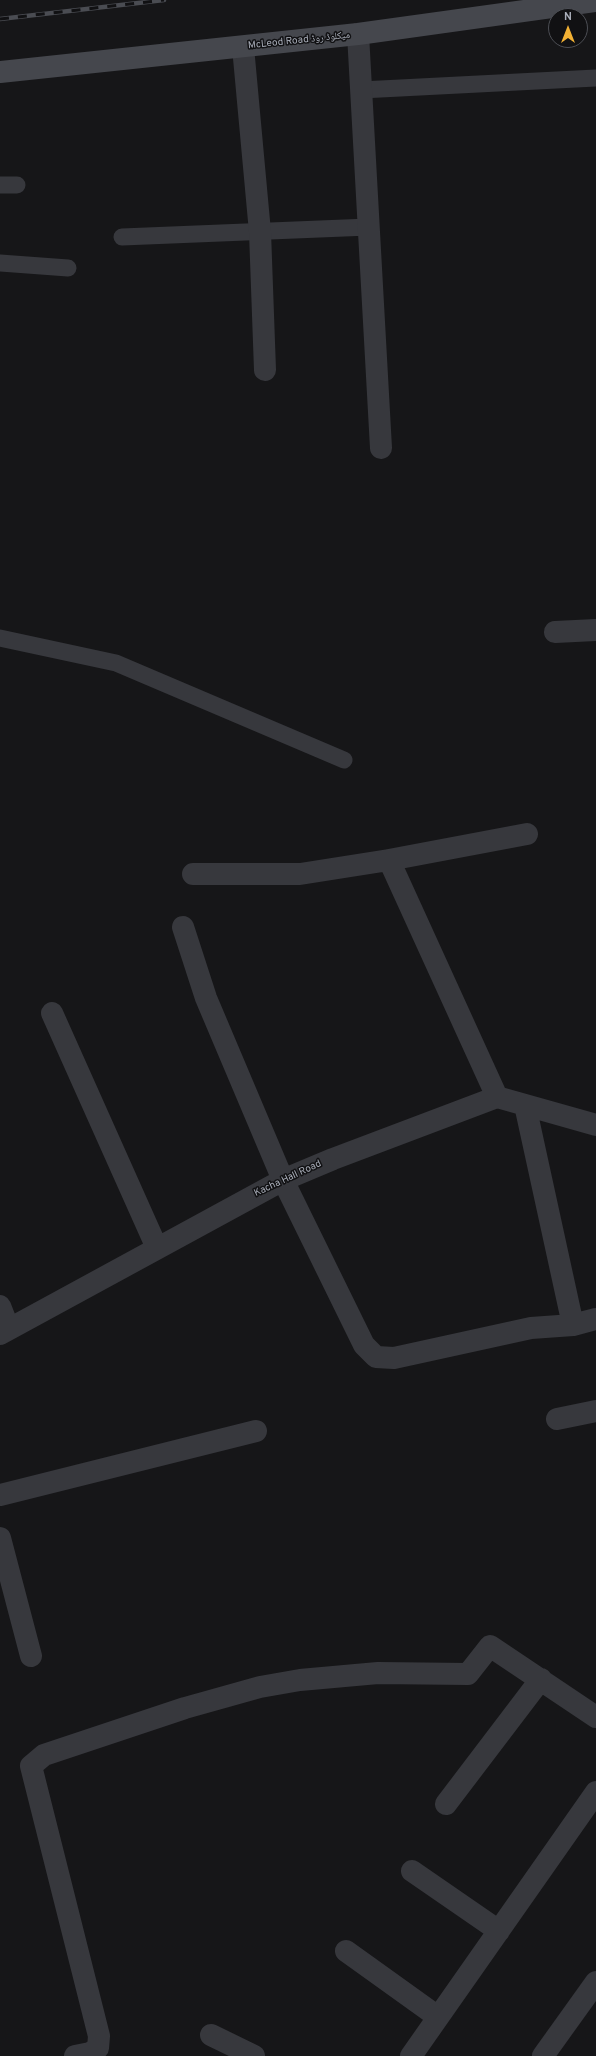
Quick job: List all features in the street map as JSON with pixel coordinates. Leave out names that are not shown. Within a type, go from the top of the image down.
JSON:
[{"type":"main road","name":"McLeod Road میکلوڈ روڈ","points":[[0,72],[358,34],[596,1]]},
{"type":"street","points":[[358,34],[381,448]]},
{"type":"street","points":[[243,47],[260,232],[265,370]]},
{"type":"street","points":[[555,632],[596,630]]},
{"type":"street","points":[[193,874],[300,874],[389,860],[527,834]]},
{"type":"street","points":[[389,860],[497,1097],[596,1125]]},
{"type":"street","points":[[183,927],[206,998],[283,1180],[364,1345],[376,1357],[394,1358],[531,1328],[573,1325],[596,1319]]},
{"type":"street","points":[[52,1013],[157,1248]]},
{"type":"street","name":"Kacha Hall Road","points":[[4,1332],[283,1180],[333,1159],[497,1097]]},
{"type":"street","points":[[525,1105],[573,1325]]},
{"type":"street","points":[[0,1306],[4,1332]]},
{"type":"street","points":[[557,1419],[596,1411]]},
{"type":"street","points":[[0,1495],[256,1431]]},
{"type":"street","points":[[0,1538],[31,1656]]},
{"type":"street","points":[[75,2056],[90,2053],[98,2048],[99,2036],[31,1766],[44,1755],[185,1708],[260,1687],[300,1680],[378,1673],[468,1674],[490,1646],[596,1717]]},
{"type":"street","points":[[446,1804],[541,1679]]},
{"type":"street","points":[[411,2056],[596,1792]]},
{"type":"street","points":[[412,1871],[499,1931]]},
{"type":"street","points":[[346,1951],[438,2017]]},
{"type":"street","points":[[543,2056],[596,1982]]},
{"type":"street","points":[[211,2035],[254,2056]]},
{"type":"lane","points":[[361,90],[596,78]]},
{"type":"lane","points":[[122,237],[369,227]]},
{"type":"lane","points":[[0,263],[68,268]]},
{"type":"lane","points":[[0,638],[116,663],[344,760]]},
{"type":"railway","points":[[0,19],[164,0]]}]
